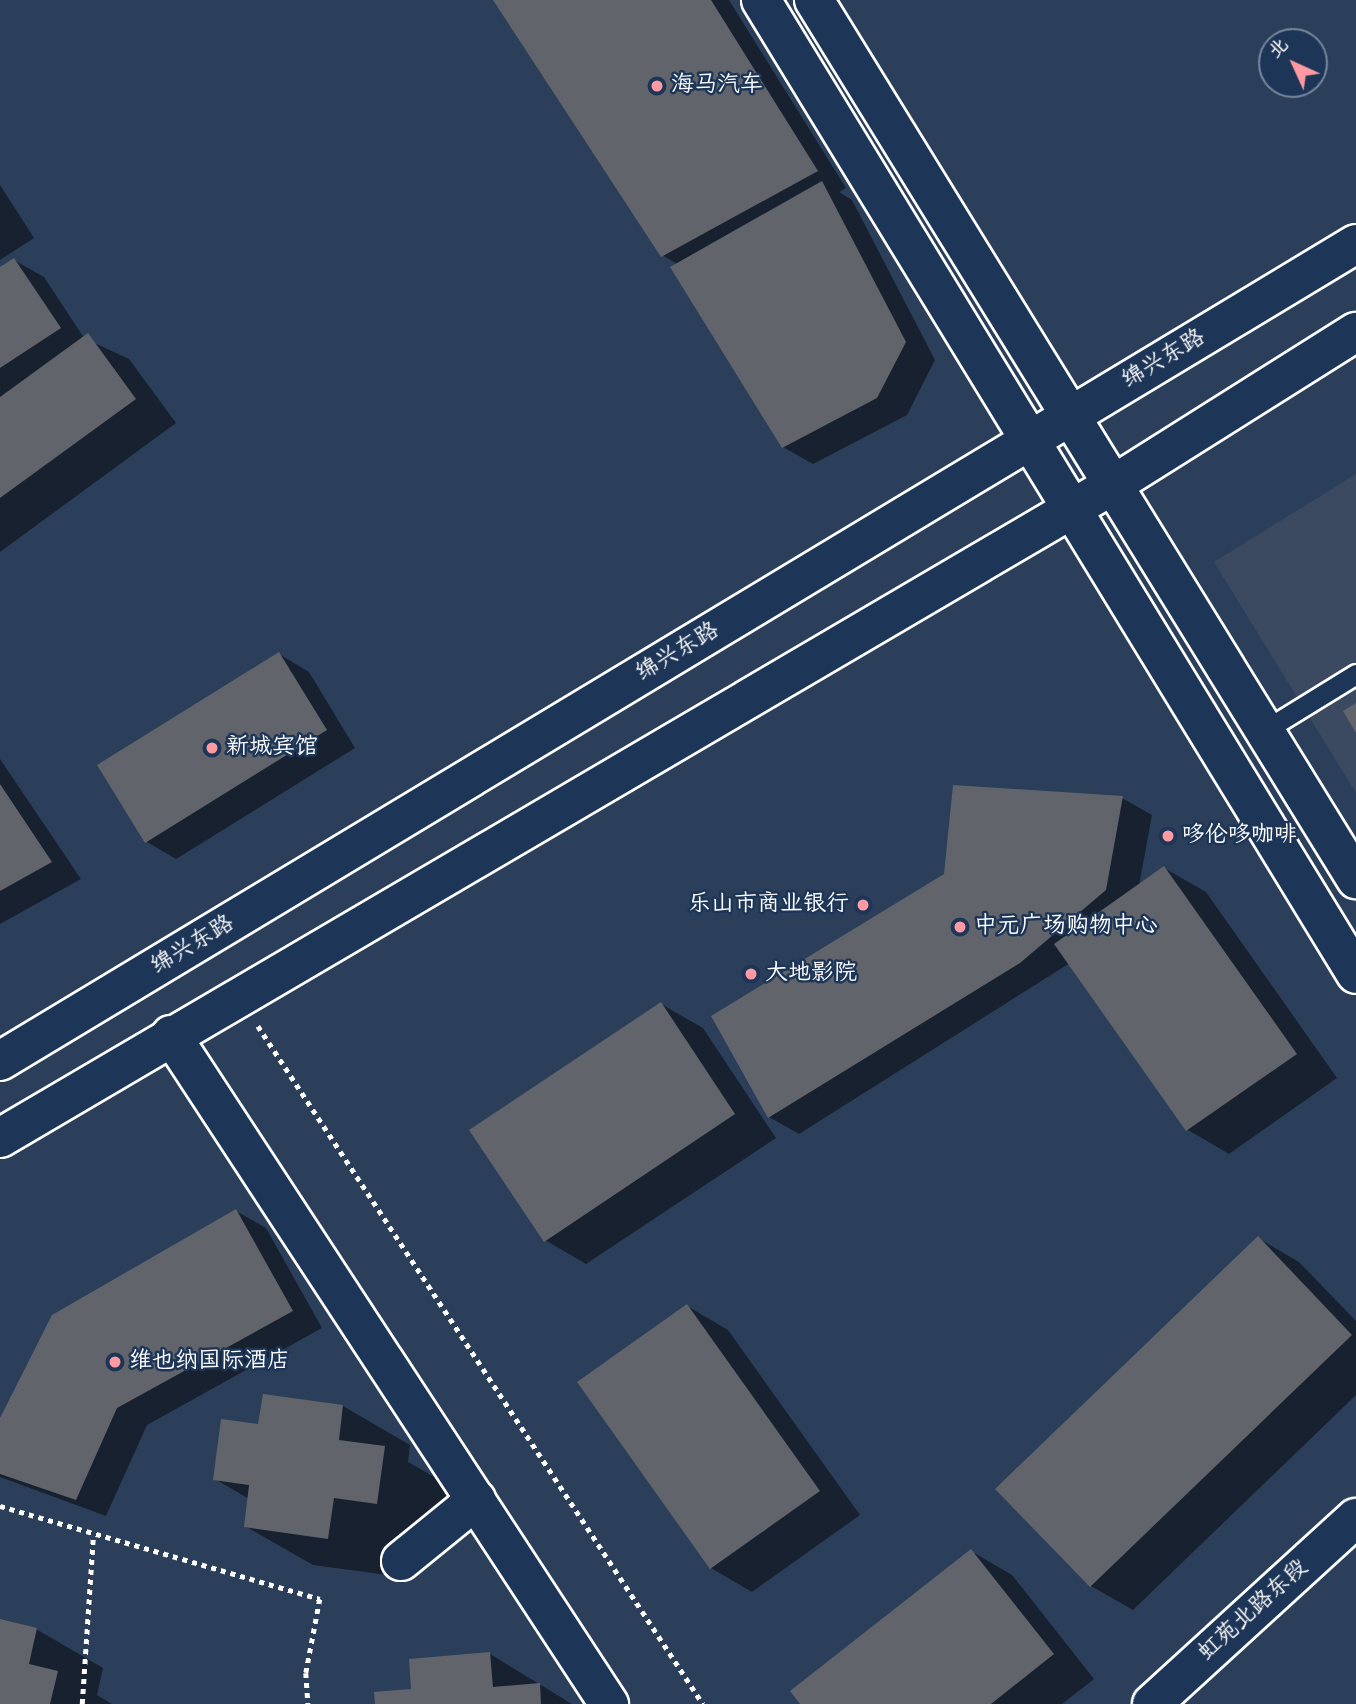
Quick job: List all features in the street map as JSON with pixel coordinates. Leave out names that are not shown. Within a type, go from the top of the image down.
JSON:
[{"type":"main road","points":[[761,0],[1034,439],[1356,974]]},
{"type":"main road","points":[[814,0],[1115,483],[1356,879]]},
{"type":"main road","name":"绵兴东路","points":[[0,1061],[1356,244]]},
{"type":"main road","points":[[0,1138],[238,995],[1115,483],[1356,332]]},
{"type":"main road","points":[[171,1035],[609,1704]]},
{"type":"main road","points":[[401,1561],[476,1500]]},
{"type":"main road","name":"虹苑北路东段","points":[[1152,1704],[1356,1518]]},
{"type":"lane","points":[[1265,730],[1356,674]]},
{"type":"path","points":[[238,995],[703,1704]]},
{"type":"path","points":[[0,1506],[93,1537],[320,1598],[306,1673],[309,1704]]},
{"type":"path","points":[[82,1704],[93,1537]]},
{"type":"shaded area","points":[[1356,474],[1356,793],[1214,562]]},
{"type":"building","name":"海马汽车","points":[[493,0],[711,0],[818,171],[661,257]]},
{"type":"building","points":[[822,181],[906,342],[877,398],[782,448],[670,267]]},
{"type":"building","points":[[14,258],[61,328],[0,368],[0,267]]},
{"type":"building","points":[[88,333],[136,399],[0,498],[0,397]]},
{"type":"building","name":"新城宾馆","points":[[279,652],[327,730],[145,843],[97,765]]},
{"type":"building","points":[[1356,703],[1356,733],[1343,711]]},
{"type":"building","points":[[0,784],[52,862],[0,891]]},
{"type":"building","name":"中元广场购物中心","points":[[953,785],[1123,796],[1106,890],[1020,963],[768,1118],[711,1016],[944,874]]},
{"type":"building","points":[[1164,866],[1297,1054],[1186,1131],[1054,944]]},
{"type":"building","points":[[661,1002],[735,1114],[544,1242],[469,1130]]},
{"type":"building","name":"维也纳国际酒店","points":[[236,1209],[293,1311],[117,1408],[76,1500],[0,1474],[0,1418],[52,1315]]},
{"type":"building","points":[[1258,1236],[1352,1335],[1090,1587],[995,1489]]},
{"type":"building","points":[[687,1304],[820,1491],[710,1569],[577,1382]]},
{"type":"building","points":[[263,1394],[343,1405],[339,1440],[385,1446],[377,1504],[334,1498],[328,1539],[244,1527],[249,1485],[213,1480],[221,1419],[258,1424]]},
{"type":"building","points":[[971,1549],[1054,1654],[991,1704],[800,1704],[790,1691]]},
{"type":"building","points":[[0,1619],[37,1628],[29,1664],[58,1671],[50,1704],[0,1704]]},
{"type":"building","points":[[490,1652],[493,1687],[540,1683],[541,1704],[375,1704],[374,1692],[411,1689],[409,1659]]},
{"type":"place","name":"海马汽车","points":[[657,86]]},
{"type":"place","name":"新城宾馆","points":[[212,748]]},
{"type":"place","name":"哆伦哆咖啡","points":[[1168,836]]},
{"type":"place","name":"乐山市商业银行","points":[[863,905]]},
{"type":"place","name":"中元广场购物中心","points":[[960,927]]},
{"type":"place","name":"大地影院","points":[[751,974]]},
{"type":"place","name":"维也纳国际酒店","points":[[115,1362]]}]
